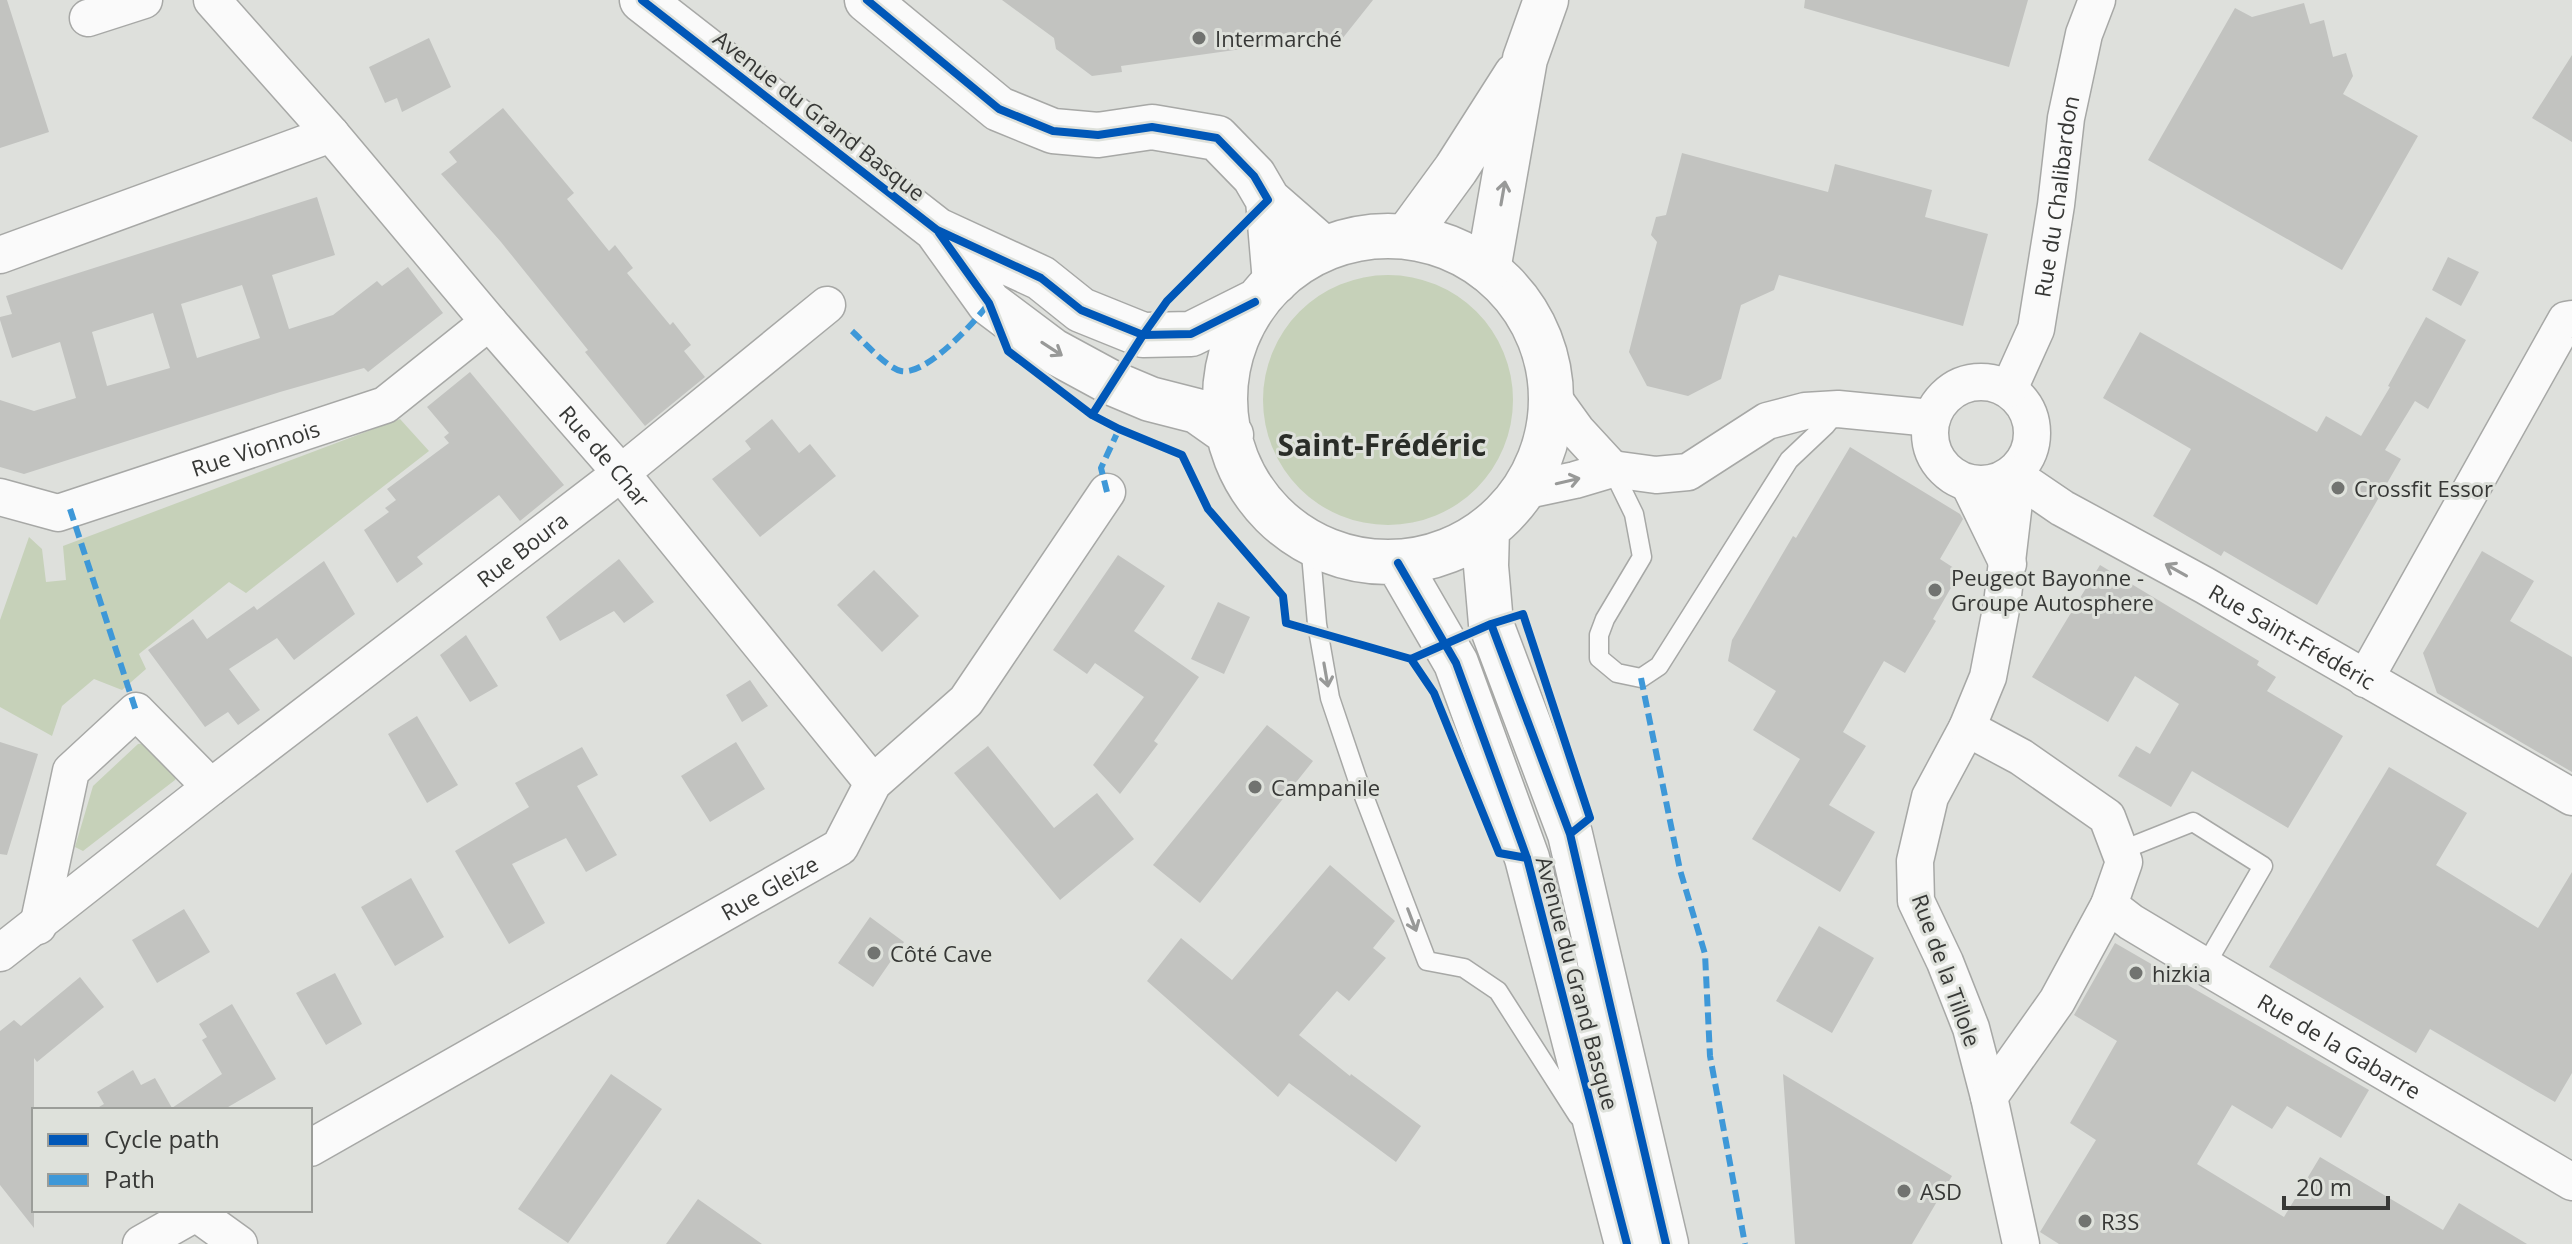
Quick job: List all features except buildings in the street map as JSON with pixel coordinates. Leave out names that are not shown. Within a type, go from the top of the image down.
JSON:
[{"type":"main road","name":"Avenue du Grand Basque","points":[[642,0],[937,230],[1041,278],[1081,310],[1143,335],[1191,334],[1265,292]]},
{"type":"main road","points":[[867,0],[999,109],[1053,131],[1098,135],[1152,127],[1217,138],[1254,176],[1268,200],[1323,248]]},
{"type":"main road","points":[[1488,270],[1525,59],[1546,0]]},
{"type":"main road","points":[[1407,236],[1456,169],[1525,59]]},
{"type":"main road","points":[[1265,292],[1268,200]]},
{"type":"main road","name":"Avenue du Grand Basque","points":[[937,230],[989,303],[1053,351],[1112,383],[1150,399],[1197,411],[1231,435]]},
{"type":"main road","name":"Avenue du Grand Basque","points":[[1407,236],[1450,247],[1488,270],[1521,305],[1543,348],[1551,395],[1545,443],[1523,491],[1487,529],[1460,546],[1430,557],[1398,563],[1347,558],[1299,537],[1260,503],[1234,457],[1224,397],[1231,351],[1265,292],[1286,271],[1323,248],[1364,237],[1407,236]]},
{"type":"main road","name":"Avenue du Grand Basque","points":[[1487,529],[1486,566],[1491,624],[1570,834],[1666,1244]]},
{"type":"main road","name":"Avenue du Grand Basque","points":[[1398,563],[1456,663],[1527,858],[1627,1244]]},
{"type":"street","points":[[88,18],[144,0]]},
{"type":"street","name":"Rue de Char","points":[[212,0],[621,473],[873,783]]},
{"type":"street","name":"Rue du Chalibardon","points":[[2009,389],[2036,329],[2066,118],[2084,34],[2097,0]]},
{"type":"street","points":[[0,255],[331,134]]},
{"type":"street","name":"Rue Boura","points":[[0,953],[621,473],[827,305]]},
{"type":"street","points":[[2365,679],[2566,320],[2572,319]]},
{"type":"street","name":"Rue Vionnois","points":[[0,497],[58,513],[385,405],[489,322]]},
{"type":"street","points":[[1994,383],[2009,389],[2023,403],[2031,421],[2032,441],[2026,459],[2010,476],[1995,483],[1969,484],[1953,477],[1940,466],[1932,451],[1929,435],[1931,418],[1938,404],[1949,392],[1963,384],[1994,383]]},
{"type":"street","points":[[1551,395],[1577,431],[1612,469]]},
{"type":"street","points":[[1523,491],[1612,469],[1656,475],[1688,472],[1767,421],[1805,411],[1838,409],[1931,418]]},
{"type":"street","name":"Rue Saint-Frédéric","points":[[2010,476],[2572,797]]},
{"type":"street","name":"Rue de la Tillole","points":[[2010,476],[2014,502],[2008,564],[1988,677],[1967,728],[1930,797],[1915,861],[1916,901],[1971,1028],[2021,1244]]},
{"type":"street","points":[[1969,484],[2008,564]]},
{"type":"street","name":"Rue Gleize","points":[[312,1147],[840,847],[873,783],[966,701],[1107,492]]},
{"type":"street","points":[[38,926],[71,771],[136,711],[211,787]]},
{"type":"street","points":[[1967,728],[2021,757],[2107,817],[2124,862],[2109,905],[2057,1001],[1989,1097]]},
{"type":"street","name":"Rue de la Gabarre","points":[[2109,905],[2131,922],[2572,1182]]},
{"type":"street","points":[[141,1244],[196,1212]]},
{"type":"street","points":[[199,1212],[239,1244]]},
{"type":"lane","points":[[1612,469],[1634,514],[1642,557],[1605,619],[1599,635],[1599,658],[1617,673],[1641,678],[1659,666],[1789,460],[1826,425],[1838,409]]},
{"type":"lane","points":[[1310,542],[1317,624],[1330,698],[1427,961],[1464,968],[1498,991],[1606,1162]]},
{"type":"lane","points":[[2120,851],[2193,822],[2263,866],[2205,966]]},
{"type":"green space","points":[[1388,275],[1424,280],[1447,290],[1467,303],[1485,321],[1508,364],[1513,400],[1508,436],[1498,459],[1485,479],[1467,497],[1424,520],[1388,525],[1352,520],[1329,510],[1309,497],[1291,479],[1268,436],[1263,400],[1268,364],[1278,341],[1291,321],[1309,303],[1352,280]]},
{"type":"green space","points":[[400,419],[429,451],[246,593],[229,582],[139,654],[146,669],[122,690],[94,679],[62,706],[52,736],[0,707],[0,620],[29,537],[42,549],[46,582],[66,580],[63,546]]},
{"type":"green space","points":[[146,743],[177,776],[175,780],[83,851],[75,847],[93,786],[138,744]]},
{"type":"marked path","points":[[852,331],[895,369],[911,370],[949,346],[989,303]]},
{"type":"marked path","points":[[1107,492],[1101,468],[1119,429]]},
{"type":"marked path","points":[[70,509],[136,711]]},
{"type":"marked path","points":[[1641,678],[1680,870],[1705,954],[1710,1056],[1745,1244]]},
{"type":"cycle path","points":[[642,0],[937,230],[1041,278],[1081,310],[1143,335],[1191,334],[1255,302]]},
{"type":"cycle path","points":[[867,0],[999,109],[1053,131],[1098,135],[1152,127],[1217,138],[1254,176],[1268,200],[1167,301],[1092,415],[1182,455],[1208,509],[1283,596],[1286,623],[1411,659],[1491,624],[1523,614],[1590,818],[1570,834]]},
{"type":"cycle path","points":[[939,233],[989,303],[1008,351],[1092,415]]},
{"type":"cycle path","points":[[1398,563],[1456,663],[1527,858],[1627,1244]]},
{"type":"cycle path","points":[[1491,624],[1570,834],[1666,1244]]},
{"type":"cycle path","points":[[1411,659],[1434,693],[1499,853],[1527,858]]},
{"type":"place","name":"Intermarché","points":[[1199,38]]},
{"type":"place","name":"Crossfit Essor","points":[[2338,488]]},
{"type":"place","name":"Peugeot Bayonne - Groupe Autosphere","points":[[1935,590]]},
{"type":"place","name":"Campanile","points":[[1255,787]]},
{"type":"place","name":"Côté Cave","points":[[874,953]]},
{"type":"place","name":"hizkia","points":[[2136,973]]},
{"type":"place","name":"ASD","points":[[1904,1191]]},
{"type":"place","name":"R3S","points":[[2085,1221]]},
{"type":"district","name":"Saint-Frédéric","points":[[1382,444]]}]
